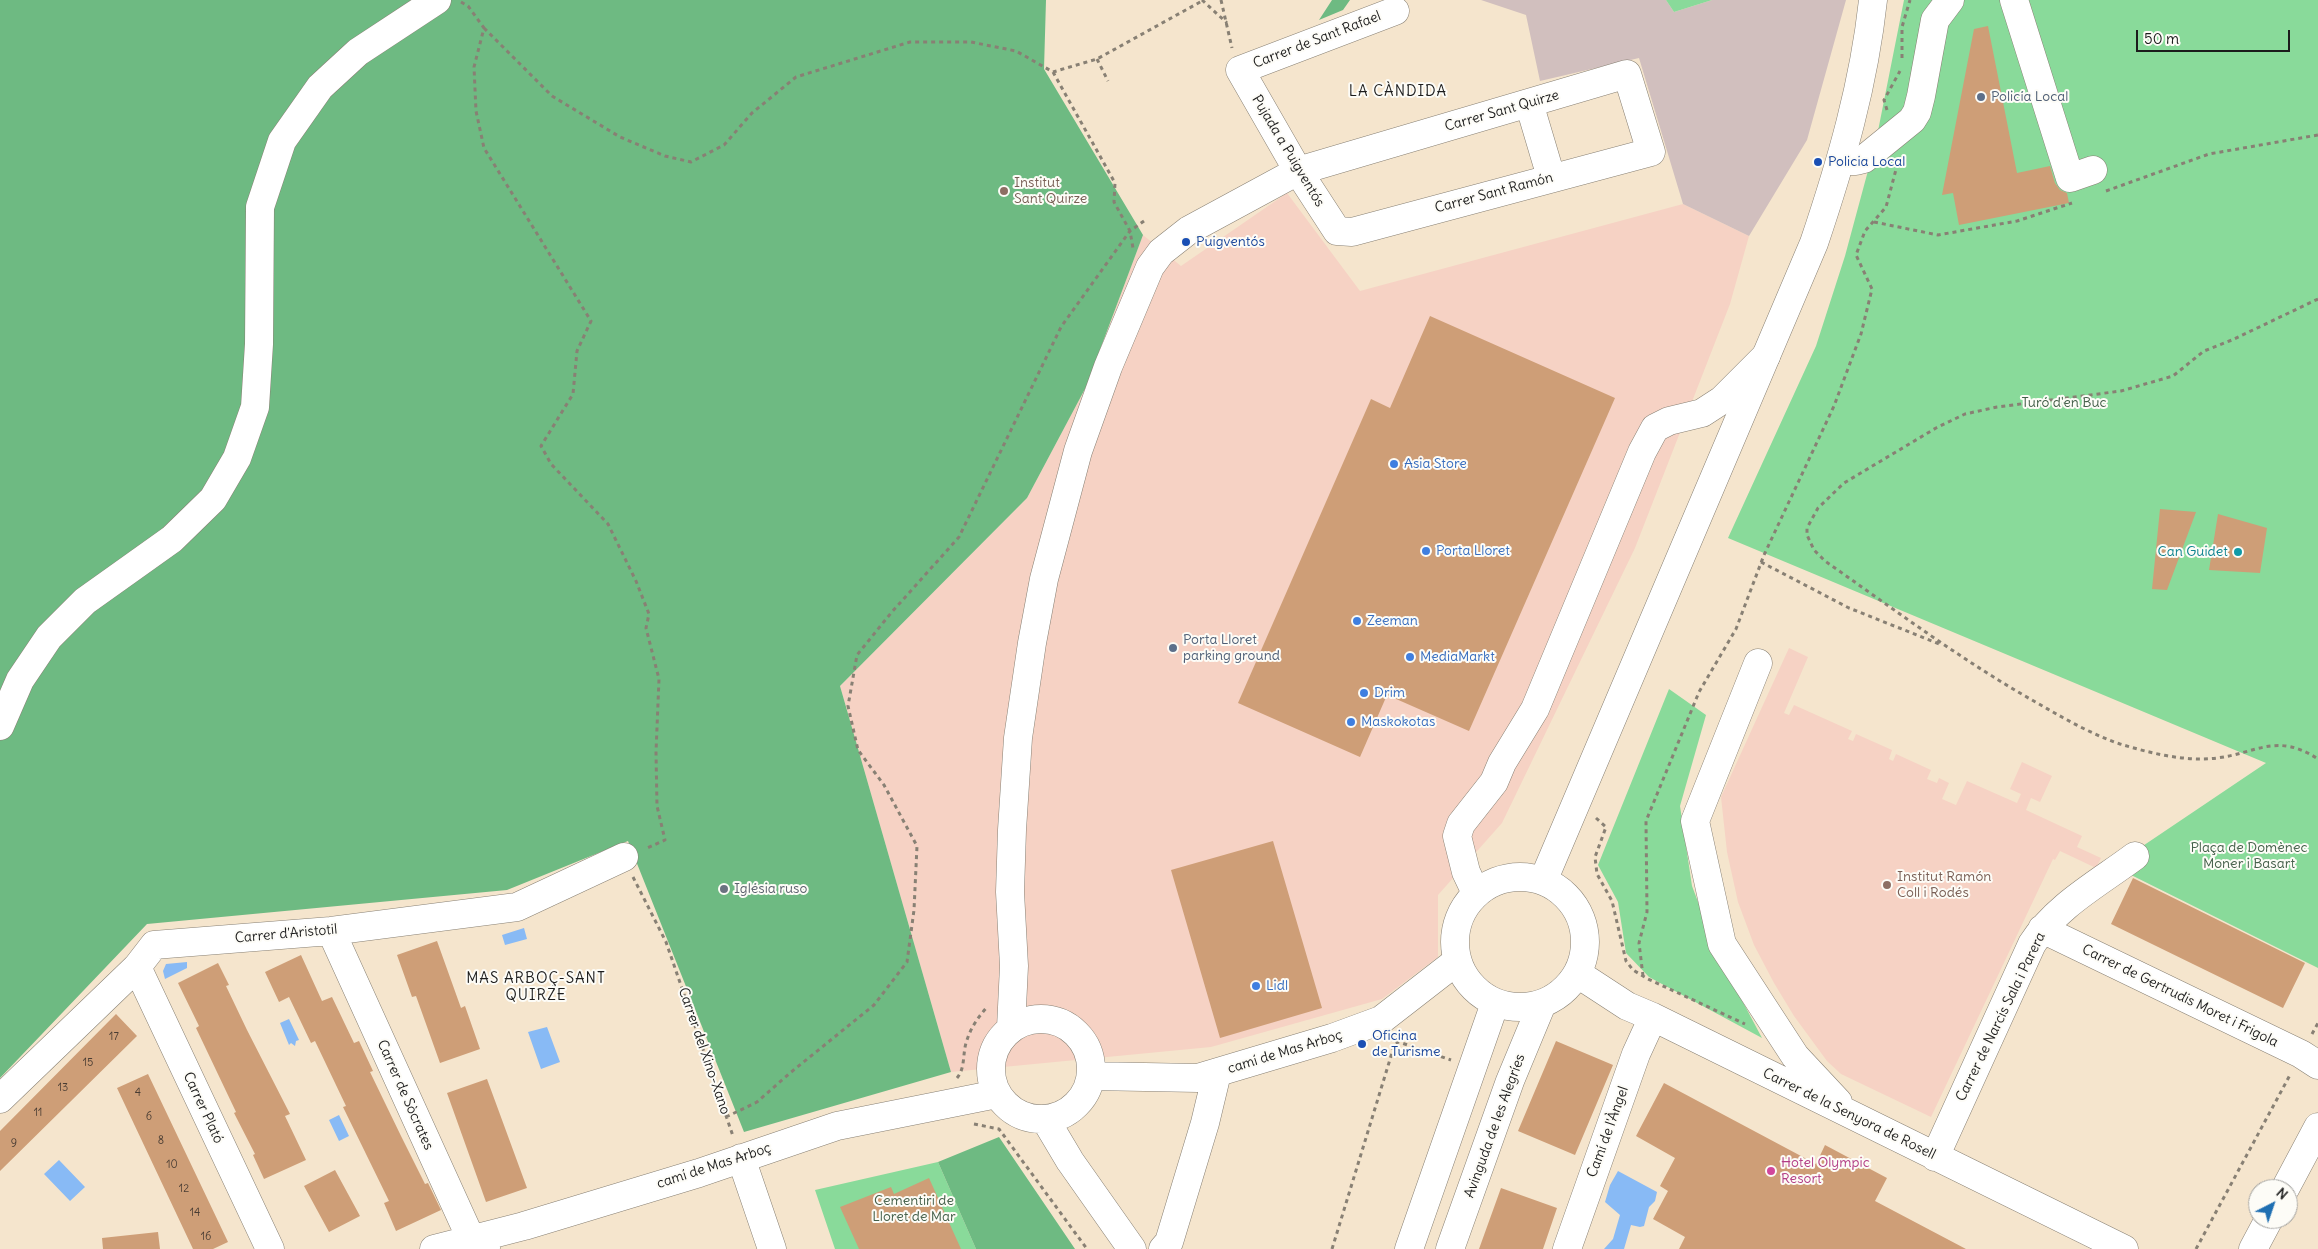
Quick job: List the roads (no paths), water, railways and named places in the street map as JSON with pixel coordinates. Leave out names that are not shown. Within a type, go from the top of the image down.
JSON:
[{"type":"street","points":[[0,726],[20,680],[49,637],[86,601],[172,539],[213,499],[237,458],[255,407],[259,344],[260,207],[282,141],[320,87],[358,52],[438,0]]},
{"type":"street","points":[[1544,881],[1814,243],[1842,161],[1857,102],[1870,32],[1873,0]]},
{"type":"street","points":[[1842,161],[1856,161],[1864,158],[1912,120],[1917,112],[1935,20],[1950,0]]},
{"type":"street","points":[[2014,0],[2070,178],[2093,170]]},
{"type":"street","name":"Carrer de Sant Rafael","points":[[1240,70],[1395,11]]},
{"type":"street","name":"Pujada a Puigventós","points":[[1240,70],[1298,171],[1336,231]]},
{"type":"street","name":"Carrer Sant Quirze","points":[[1011,1028],[1014,966],[1010,892],[1012,830],[1026,679],[1044,579],[1078,451],[1108,367],[1137,296],[1150,267],[1160,252],[1189,230],[1298,171],[1627,74],[1651,152]]},
{"type":"street","points":[[1529,103],[1552,177]]},
{"type":"street","name":"Carrer Sant Ramón","points":[[1336,231],[1352,232],[1651,152]]},
{"type":"street","points":[[1476,894],[1466,872],[1457,836],[1461,824],[1494,782],[1502,763],[1535,709],[1642,452],[1655,428],[1669,421],[1702,413],[1722,400],[1766,356]]},
{"type":"street","points":[[1758,663],[1695,821],[1722,944],[1795,1056],[1853,1117]]},
{"type":"street","name":"Carrer de Narcís Sala i Parera","points":[[1935,1157],[2032,944],[2054,916],[2135,856]]},
{"type":"street","name":"Carrer d'Aristotil","points":[[0,1099],[137,966],[154,945],[331,931],[517,907],[624,858]]},
{"type":"street","points":[[1523,877],[1544,881],[1567,896],[1582,920],[1586,947],[1578,974],[1568,988],[1554,999],[1542,1004],[1524,1008],[1495,1003],[1478,993],[1465,978],[1457,961],[1454,940],[1458,920],[1468,901],[1476,894],[1502,879],[1523,877]]},
{"type":"street","name":"Carrer de Gertrudis Moret i Frigola","points":[[2042,929],[2310,1060]]},
{"type":"street","name":"Carrer de Sòcrates","points":[[331,931],[480,1244]]},
{"type":"street","name":"camí de Mas Arboç","points":[[1091,1076],[1198,1078],[1332,1038],[1381,1020],[1457,961]]},
{"type":"street","name":"Carrer Plató","points":[[137,966],[270,1249]]},
{"type":"street","name":"Carrer de la Senyora de Rosell","points":[[1578,974],[1627,1006],[1653,1017],[2124,1249]]},
{"type":"street","points":[[1409,1249],[1495,1003]]},
{"type":"street","name":"Avinguda de les Alegríes","points":[[1450,1249],[1510,1081],[1542,1004]]},
{"type":"street","name":"Camí de l'Àngel","points":[[1566,1249],[1636,1054],[1653,1017]]},
{"type":"street","points":[[1043,1018],[1060,1022],[1074,1030],[1085,1044],[1091,1059],[1091,1076],[1087,1090],[1080,1101],[1058,1117],[1045,1120],[1017,1114],[1006,1106],[997,1094],[991,1081],[990,1066],[993,1051],[1000,1038],[1011,1028],[1026,1020],[1043,1018]]},
{"type":"street","points":[[1782,1081],[1795,1056]]},
{"type":"street","points":[[1163,1249],[1169,1242],[1205,1123],[1217,1073]]},
{"type":"street","name":"camí de Mas Arboç","points":[[434,1249],[480,1244],[524,1226],[837,1126],[997,1094]]},
{"type":"street","points":[[1045,1120],[1070,1160],[1132,1249]]},
{"type":"street","points":[[2290,1179],[2318,1127]]},
{"type":"street","points":[[741,1158],[772,1249]]},
{"type":"street","points":[[2253,1249],[2264,1229]]},
{"type":"water","points":[[524,928],[527,939],[505,945],[502,935]]},
{"type":"water","points":[[187,962],[187,968],[165,979],[163,971],[166,964]]},
{"type":"water","points":[[289,1019],[299,1040],[296,1041],[295,1046],[291,1043],[289,1045],[280,1023]]},
{"type":"water","points":[[547,1027],[560,1062],[541,1069],[528,1032]]},
{"type":"water","points":[[339,1115],[349,1136],[339,1141],[329,1120]]},
{"type":"water","points":[[59,1160],[85,1187],[70,1201],[44,1174]]},
{"type":"water","points":[[1618,1171],[1657,1192],[1655,1201],[1649,1207],[1644,1226],[1631,1225],[1624,1249],[1604,1249],[1613,1239],[1620,1215],[1605,1202],[1610,1185]]},
{"type":"place","name":"Policía Local","points":[[1981,97]]},
{"type":"place","name":"Policia Local","points":[[1818,162]]},
{"type":"place","name":"Institut Sant Quirze","points":[[1004,191]]},
{"type":"place","name":"Puigventós","points":[[1186,242]]},
{"type":"place","name":"Asia Store","points":[[1394,464]]},
{"type":"place","name":"Porta Lloret","points":[[1426,551]]},
{"type":"place","name":"Can Guidet","points":[[2238,552]]},
{"type":"place","name":"Zeeman","points":[[1357,621]]},
{"type":"place","name":"Porta Lloret parking ground","points":[[1173,648]]},
{"type":"place","name":"MediaMarkt","points":[[1410,657]]},
{"type":"place","name":"Drim","points":[[1364,693]]},
{"type":"place","name":"Maskokotas","points":[[1351,722]]},
{"type":"place","name":"Institut Ramón Coll i Rodés","points":[[1887,885]]},
{"type":"place","name":"Iglésia ruso","points":[[724,889]]},
{"type":"place","name":"Lidl","points":[[1256,986]]},
{"type":"place","name":"Oficina de Turisme","points":[[1362,1044]]},
{"type":"place","name":"Hotel Olympic Resort","points":[[1771,1171]]},
{"type":"district","name":"LA CÀNDIDA","points":[[1398,92]]},
{"type":"district","name":"MAS ARBOÇ-SANT QUIRZE","points":[[536,988]]},
{"type":"park label","name":"Turó d'en Buc","points":[[2064,403]]},
{"type":"park label","name":"Plaça de Domènec Moner i Basart","points":[[2249,856]]},
{"type":"park label","name":"Cementiri de Lloret de Mar","points":[[914,1210]]}]
